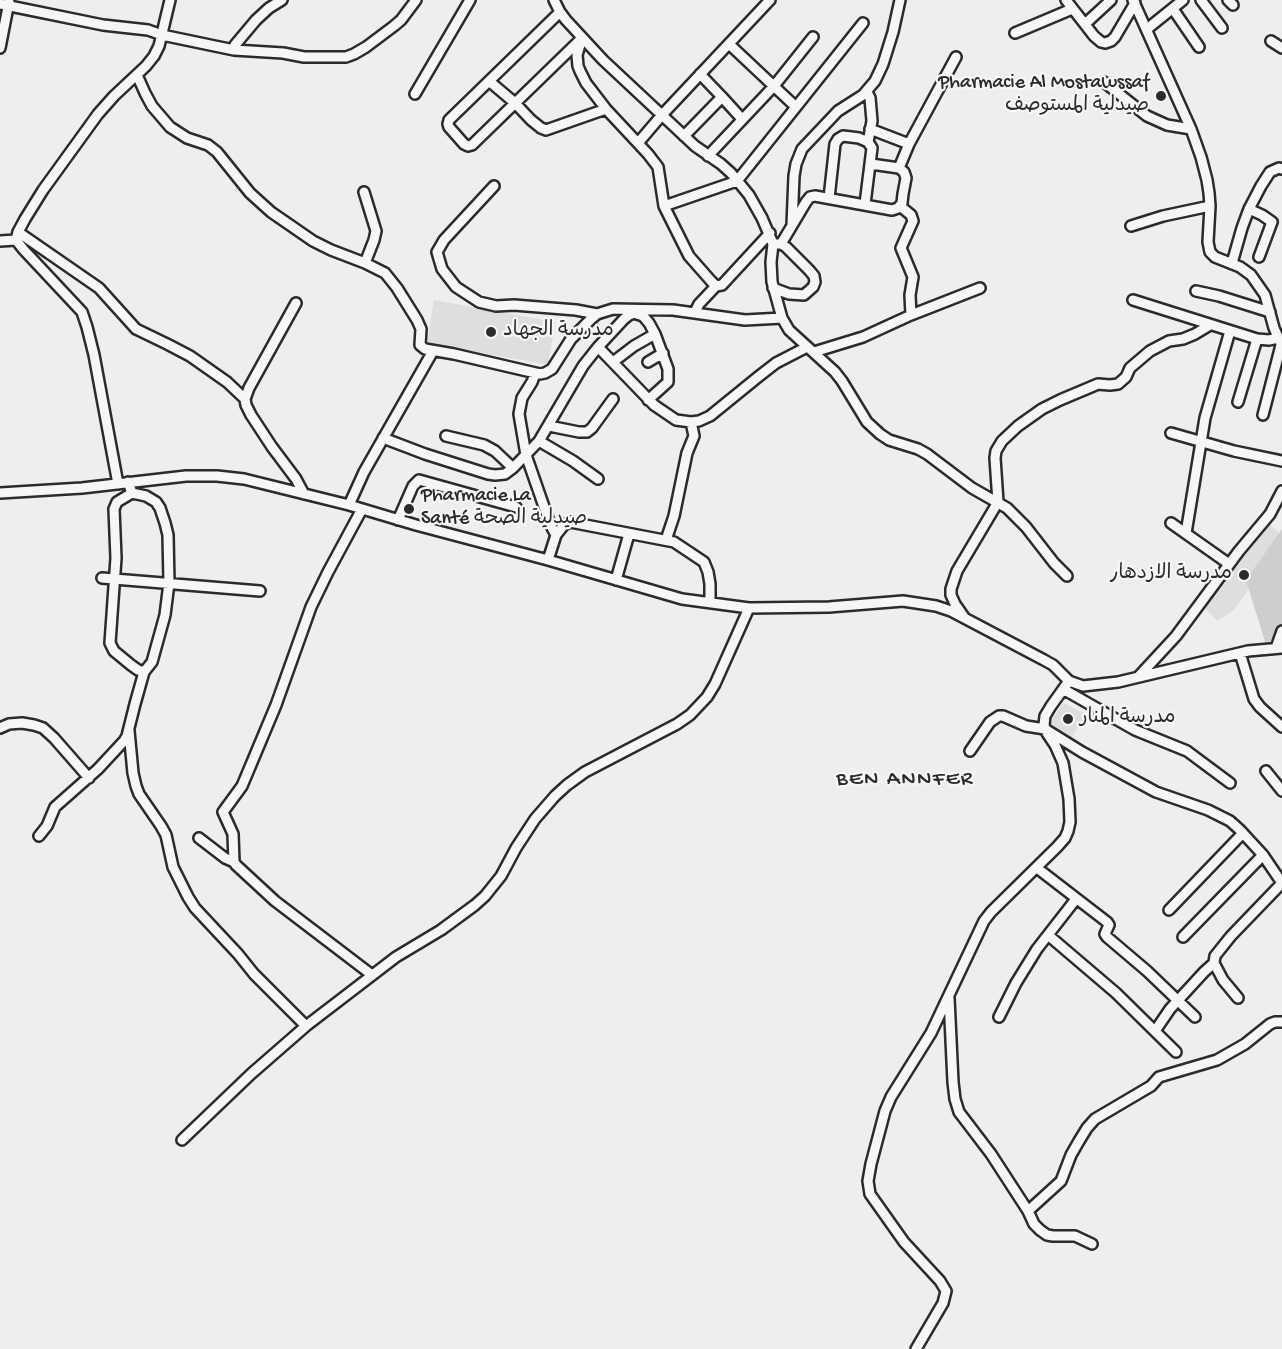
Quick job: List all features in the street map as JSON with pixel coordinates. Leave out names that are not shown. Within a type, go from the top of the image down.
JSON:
[{"type":"street","points":[[0,241],[17,236],[43,190],[98,114],[154,56],[159,46],[170,0]]},
{"type":"street","points":[[234,50],[235,45],[256,20],[282,0]]},
{"type":"street","points":[[0,48],[6,3],[103,25],[148,30],[234,50],[304,57],[346,57],[394,26],[416,0]]},
{"type":"street","points":[[415,94],[470,0]]},
{"type":"street","points":[[554,0],[560,12],[582,38],[661,116],[708,156],[721,164],[749,195],[777,244],[786,247],[814,276],[813,287],[804,296],[789,294],[773,288]]},
{"type":"street","points":[[638,143],[770,0]]},
{"type":"street","points":[[792,225],[794,176],[802,149],[838,111],[867,92],[875,81],[893,32],[900,0]]},
{"type":"street","points":[[1066,0],[1098,40],[1103,43],[1115,37],[1134,1]]},
{"type":"street","points":[[1085,24],[1111,0]]},
{"type":"street","points":[[1147,29],[1184,0]]},
{"type":"street","points":[[1201,0],[1222,28]]},
{"type":"street","points":[[1134,1],[1191,129],[1205,171],[1210,206],[1208,242],[1210,252],[1215,257],[1232,263],[1251,275],[1265,295],[1280,343],[1263,415]]},
{"type":"street","points":[[1015,33],[1072,9]]},
{"type":"street","points":[[1173,9],[1199,47]]},
{"type":"street","points":[[560,12],[449,120],[448,124],[464,144],[471,145],[582,38]]},
{"type":"street","points":[[664,206],[737,181],[863,23]]},
{"type":"street","points":[[708,156],[774,86],[813,37]]},
{"type":"street","points":[[582,38],[577,55],[578,66],[586,82],[606,109],[655,162],[660,170],[664,206],[689,256],[716,286]]},
{"type":"street","points":[[1271,41],[1282,48]]},
{"type":"street","points":[[729,44],[796,106]]},
{"type":"street","points":[[899,168],[909,144],[956,57]]},
{"type":"street","points":[[700,74],[742,119]]},
{"type":"street","points":[[137,75],[152,106],[170,127],[187,138],[208,145],[217,152],[250,193],[271,212],[313,241],[385,273],[398,288],[420,325],[421,347],[424,349],[535,374],[544,374],[552,369],[571,339],[597,314],[613,309],[673,310],[745,320],[782,318]]},
{"type":"street","points":[[489,81],[531,120],[546,130],[606,109]]},
{"type":"street","points":[[1104,82],[1153,120],[1191,129]]},
{"type":"street","points":[[867,92],[870,98],[872,121],[868,142]]},
{"type":"street","points":[[684,136],[722,98]]},
{"type":"street","points":[[870,129],[909,144]]},
{"type":"street","points":[[829,198],[835,144],[843,136],[859,138],[868,142],[872,148],[865,204]]},
{"type":"street","points":[[871,164],[899,168],[904,172],[906,178],[902,203],[898,208],[892,210],[829,198],[810,197],[777,244],[771,262],[773,288],[782,318],[789,330],[826,362],[842,381],[867,422],[880,434],[894,442],[927,454],[972,488],[1007,508],[1018,517],[1067,576]]},
{"type":"street","points":[[1232,263],[1249,209],[1261,186],[1270,172],[1282,169]]},
{"type":"street","points":[[494,186],[444,240],[437,252],[442,269],[456,286],[479,302],[496,306],[514,305],[597,314]]},
{"type":"street","points":[[364,192],[376,231],[365,263]]},
{"type":"street","points":[[900,206],[911,215],[913,221],[901,248],[914,277],[910,295],[911,315]]},
{"type":"street","points":[[1131,226],[1163,216],[1210,206]]},
{"type":"street","points":[[1249,209],[1272,222],[1259,257]]},
{"type":"street","points":[[695,312],[699,304],[716,286],[722,285],[770,233]]},
{"type":"street","points":[[17,236],[99,288],[136,329],[190,356],[227,382],[245,399]]},
{"type":"street","points":[[17,236],[23,249],[82,312],[123,483],[132,493],[152,499],[160,508],[168,535],[169,583],[165,615],[152,662],[144,672],[129,731],[119,748],[55,807],[47,826],[39,836]]},
{"type":"street","points":[[598,347],[654,405],[676,420],[699,421],[710,416],[776,363],[810,349],[863,337],[980,288]]},
{"type":"street","points":[[1196,291],[1270,312]]},
{"type":"street","points":[[1133,300],[1257,339],[1280,343]]},
{"type":"street","points":[[296,303],[245,399],[251,415],[304,494]]},
{"type":"street","points":[[383,438],[488,474],[505,474],[539,441],[583,366],[598,347],[624,319],[634,313],[646,318],[655,334],[668,369],[668,382],[648,400]]},
{"type":"street","points":[[964,617],[951,595],[953,580],[998,502],[995,458],[1002,441],[1042,409],[1098,384],[1110,386],[1118,384],[1130,368],[1150,351],[1169,341],[1195,334],[1210,325]]},
{"type":"street","points":[[1186,533],[1205,418],[1230,331]]},
{"type":"street","points":[[613,362],[655,334]]},
{"type":"street","points":[[1238,402],[1257,339]]},
{"type":"street","points":[[349,505],[364,472],[433,351]]},
{"type":"street","points":[[648,362],[663,353]]},
{"type":"street","points":[[535,374],[522,398],[519,414],[526,455],[556,535]]},
{"type":"street","points":[[549,426],[587,432],[613,399]]},
{"type":"street","points":[[666,540],[674,516],[687,453],[694,436],[691,422]]},
{"type":"street","points":[[1170,433],[1234,451],[1282,461]]},
{"type":"street","points":[[446,436],[495,451],[513,468]]},
{"type":"street","points":[[539,441],[598,479]]},
{"type":"street","points":[[0,493],[60,490],[175,476],[217,476],[259,482],[349,505],[682,599],[749,608],[829,607],[903,601],[936,606],[964,617],[1053,665],[1066,685],[1135,730],[1187,751],[1230,783]]},
{"type":"street","points":[[398,519],[413,486],[419,480],[516,507]]},
{"type":"street","points":[[1138,677],[1176,636],[1229,564],[1270,514],[1282,491]]},
{"type":"street","points":[[132,493],[115,505],[116,558],[111,646],[131,665],[144,672]]},
{"type":"street","points":[[234,862],[233,834],[223,810],[242,786],[276,705],[311,607],[362,509]]},
{"type":"street","points":[[548,560],[556,535],[564,525],[570,522],[674,542],[704,562],[710,584],[710,603]]},
{"type":"street","points":[[1171,523],[1229,564]]},
{"type":"street","points":[[616,580],[629,534]]},
{"type":"street","points":[[102,578],[260,591]]},
{"type":"street","points":[[182,1140],[251,1074],[306,1026],[396,957],[455,921],[476,905],[501,876],[535,819],[567,785],[585,772],[677,724],[698,708],[715,684],[749,608]]},
{"type":"street","points":[[1066,685],[1090,686],[1240,653],[1279,648],[1282,631]]},
{"type":"street","points":[[1240,653],[1254,699],[1282,727]]},
{"type":"street","points":[[916,1349],[943,1303],[946,1291],[940,1281],[904,1242],[875,1201],[868,1187],[869,1173],[888,1104],[931,1033],[987,916],[1065,838],[1070,822],[1063,763],[1044,725],[1045,716],[1066,685]]},
{"type":"street","points":[[970,750],[990,722],[999,716],[1026,726],[1045,729],[1156,792],[1218,814],[1230,821],[1263,855],[1282,883],[1231,936],[1217,953],[1214,963],[1170,1009],[1155,1031]]},
{"type":"street","points":[[0,728],[9,724],[22,723],[43,728],[89,778]]},
{"type":"street","points":[[129,731],[136,786],[166,835],[173,867],[188,897],[195,908],[254,974],[306,1026]]},
{"type":"street","points":[[1266,771],[1282,791]]},
{"type":"street","points":[[1169,910],[1243,833]]},
{"type":"street","points":[[199,838],[234,862],[275,901],[372,975]]},
{"type":"street","points":[[1183,937],[1263,855]]},
{"type":"street","points":[[1037,868],[1107,922],[1109,925],[1105,933],[1107,937],[1195,1017]]},
{"type":"street","points":[[999,1017],[1016,983],[1048,935],[1076,899]]},
{"type":"street","points":[[1048,935],[1116,993],[1176,1052]]},
{"type":"street","points":[[1214,963],[1223,980],[1238,998]]},
{"type":"street","points":[[949,996],[953,1082],[959,1112],[991,1154],[1034,1224],[1044,1233],[1053,1236],[1075,1236],[1092,1244]]},
{"type":"street","points":[[1028,1211],[1061,1181],[1078,1141],[1095,1119],[1151,1086],[1159,1077],[1217,1060],[1245,1044],[1270,1024],[1282,1022]]},
{"type":"shaded area","name":"مدرسة الجهاد","points":[[434,300],[555,322],[548,365],[427,343]]},
{"type":"shaded area","name":"مدرسة الازدهار","points":[[1268,523],[1282,535],[1282,542],[1233,611],[1217,621],[1204,607]]},
{"type":"shaded area","points":[[1282,529],[1282,647],[1267,648],[1246,580]]},
{"type":"shaded area","name":"مدرسة المنار","points":[[1063,703],[1086,714],[1072,738],[1050,723]]},
{"type":"place","name":"Pharmacie Al Mostawssaf صيدلية المستوصف","points":[[1161,96]]},
{"type":"place","name":"مدرسة الجهاد","points":[[491,332]]},
{"type":"place","name":"Pharmacie La Santé صيدلية الصحة","points":[[409,509]]},
{"type":"place","name":"مدرسة الازدهار","points":[[1244,575]]},
{"type":"place","name":"مدرسة المنار","points":[[1068,719]]},
{"type":"district","name":"BEN ANNFER","points":[[905,781]]}]
